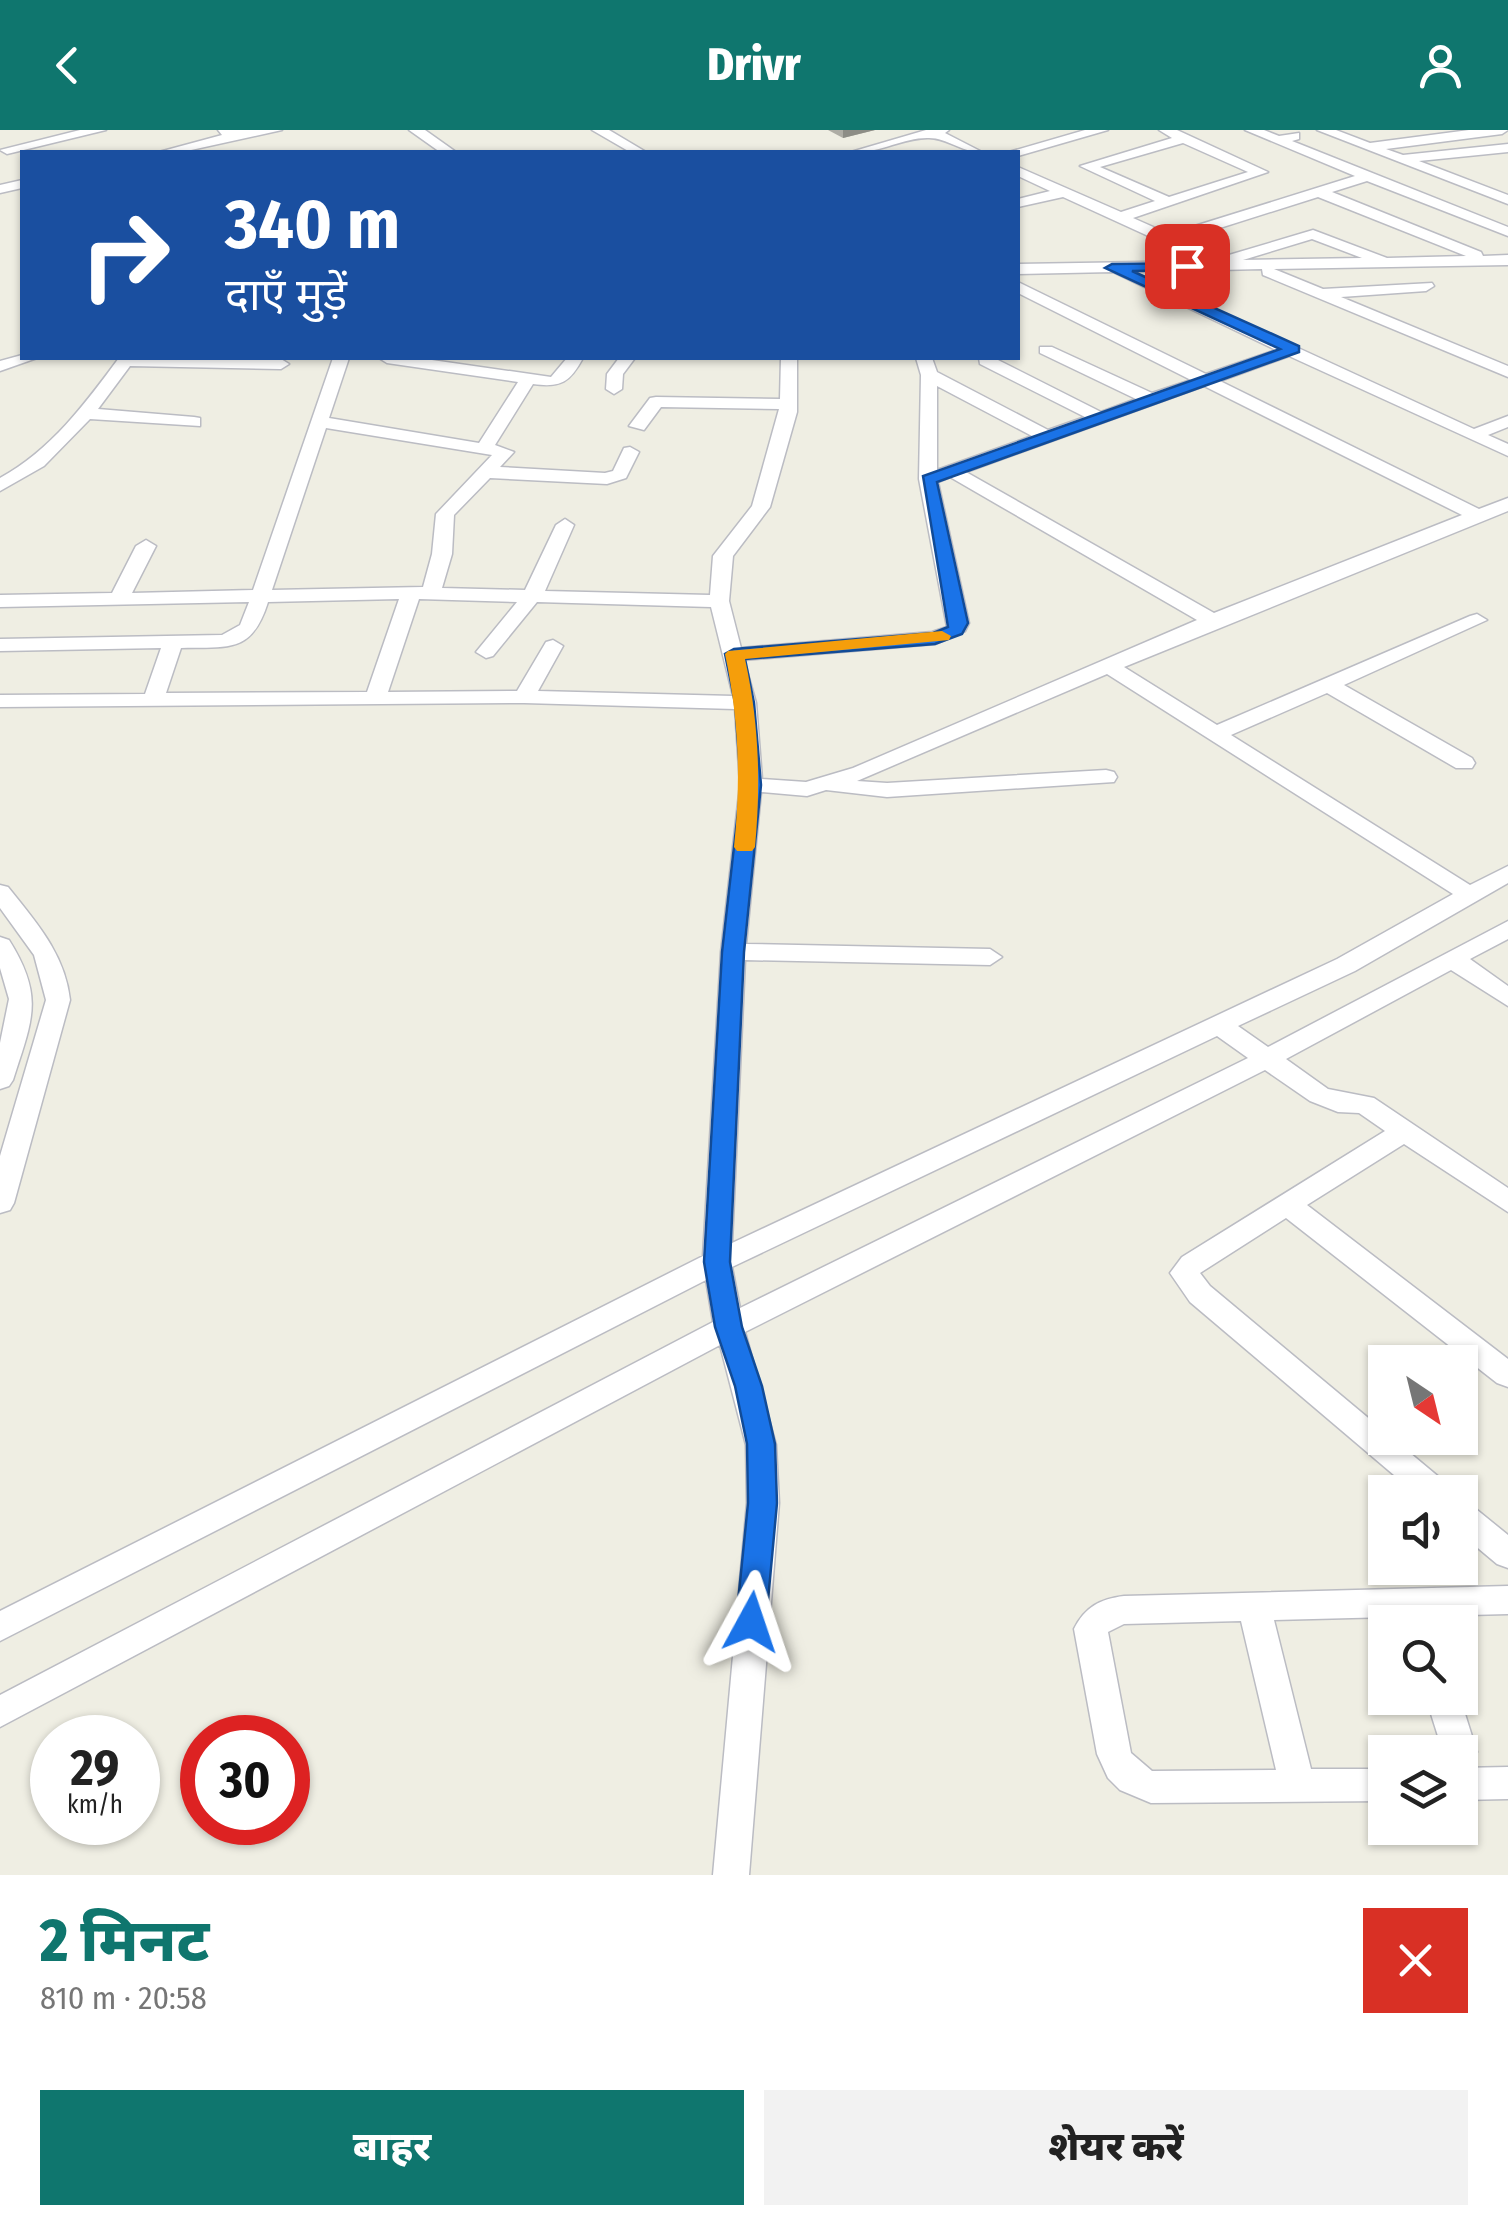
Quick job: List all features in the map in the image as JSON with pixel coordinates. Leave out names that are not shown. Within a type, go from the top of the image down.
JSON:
[{"type":"street","points":[[3,147],[99,130]]},
{"type":"street","points":[[173,150],[228,133],[275,130]]},
{"type":"street","points":[[599,130],[635,150]]},
{"type":"street","points":[[1020,151],[1101,130]]},
{"type":"street","points":[[1122,217],[1261,172],[1166,130]]},
{"type":"street","points":[[1252,130],[1508,232]]},
{"type":"street","points":[[1278,140],[1322,130],[1508,200]]},
{"type":"street","points":[[1417,130],[1434,137]]},
{"type":"street","points":[[1368,146],[1502,130]]},
{"type":"street","points":[[424,131],[447,150]]},
{"type":"street","points":[[874,150],[937,131],[971,150]]},
{"type":"street","points":[[1168,202],[1087,166],[1185,138]]},
{"type":"street","points":[[1402,158],[1508,148]]},
{"type":"street","points":[[1020,173],[1222,264],[1313,234],[1387,262]]},
{"type":"street","points":[[1169,239],[1368,176]]},
{"type":"street","points":[[1478,188],[1508,184]]},
{"type":"street","points":[[1020,203],[1064,192]]},
{"type":"street","points":[[1318,192],[1490,260]]},
{"type":"street","points":[[1020,269],[1508,260]]},
{"type":"street","points":[[1255,266],[1508,372]]},
{"type":"street","points":[[1112,268],[1508,451]]},
{"type":"street","points":[[1322,293],[1426,286]]},
{"type":"street","points":[[1020,288],[1478,516]]},
{"type":"street","points":[[928,480],[1293,349]]},
{"type":"street","points":[[1046,350],[1152,400]]},
{"type":"street","points":[[0,486],[38,463],[86,413],[125,360]]},
{"type":"street","points":[[157,360],[281,364]]},
{"type":"street","points":[[0,645],[224,641],[243,635],[250,627],[341,360]]},
{"type":"street","points":[[400,360],[560,380],[574,360]]},
{"type":"street","points":[[614,389],[615,374],[626,360]]},
{"type":"street","points":[[731,1875],[762,1503],[761,1444],[748,1386],[728,1327],[717,1262],[733,952],[751,785],[745,703],[719,601],[723,556],[761,507],[788,404],[789,360]]},
{"type":"street","points":[[986,360],[1100,418]]},
{"type":"street","points":[[926,366],[1048,437]]},
{"type":"street","points":[[734,654],[935,638],[956,630],[959,623],[928,480],[926,366]]},
{"type":"street","points":[[486,446],[528,379]]},
{"type":"street","points":[[638,426],[656,402],[788,404]]},
{"type":"street","points":[[86,413],[194,422]]},
{"type":"street","points":[[1474,435],[1508,421]]},
{"type":"street","points":[[320,422],[505,452],[445,514],[442,554],[375,698]]},
{"type":"street","points":[[487,472],[607,479],[620,474],[630,452]]},
{"type":"street","points":[[952,471],[1213,621]]},
{"type":"street","points":[[751,785],[806,789],[829,785],[1213,621],[1508,504]]},
{"type":"street","points":[[486,652],[533,595],[565,525]]},
{"type":"street","points":[[119,599],[146,546]]},
{"type":"street","points":[[0,600],[421,593],[719,601]]},
{"type":"street","points":[[1215,734],[1477,620]]},
{"type":"street","points":[[153,700],[174,643]]},
{"type":"street","points":[[524,697],[554,646]]},
{"type":"street","points":[[1108,666],[1470,895]]},
{"type":"street","points":[[1328,684],[1464,763]]},
{"type":"street","points":[[0,701],[524,697],[745,703]]},
{"type":"street","points":[[829,785],[887,790],[1106,776]]},
{"type":"street","points":[[0,1627],[717,1262],[1346,966],[1508,873]]},
{"type":"street","points":[[0,892],[48,956],[57,976],[58,1000],[0,1202]]},
{"type":"street","points":[[0,1712],[728,1327],[1267,1058],[1508,930]]},
{"type":"street","points":[[0,945],[20,980],[23,1011],[2,1067]]},
{"type":"street","points":[[733,952],[990,957]]},
{"type":"street","points":[[13,968],[48,956]]},
{"type":"street","points":[[1452,959],[1508,998]]},
{"type":"street","points":[[1219,1026],[1332,1102],[1365,1104],[1408,1130],[1508,1202]]},
{"type":"street","points":[[1408,1130],[1192,1264],[1184,1273],[1189,1283],[1415,1475]]},
{"type":"street","points":[[1288,1205],[1508,1374]]},
{"type":"street","points":[[1478,1529],[1508,1554]]},
{"type":"street","points":[[1473,1605],[1508,1600]]},
{"type":"street","points":[[1368,1611],[1254,1607],[1124,1610],[1096,1618],[1091,1629],[1114,1754],[1119,1768],[1132,1780],[1151,1787],[1368,1784]]},
{"type":"street","points":[[1254,1607],[1298,1786]]},
{"type":"street","points":[[1478,1773],[1508,1783]]},
{"type":"slow traffic","points":[[744,847],[751,785],[745,703],[734,654],[942,636]]},
{"type":"route","points":[[751,1622],[762,1503],[761,1444],[748,1386],[728,1327],[717,1262],[733,952],[751,785],[745,703],[734,654],[946,636],[959,623],[928,480],[1293,349],[1112,268],[1187,266]]}]
